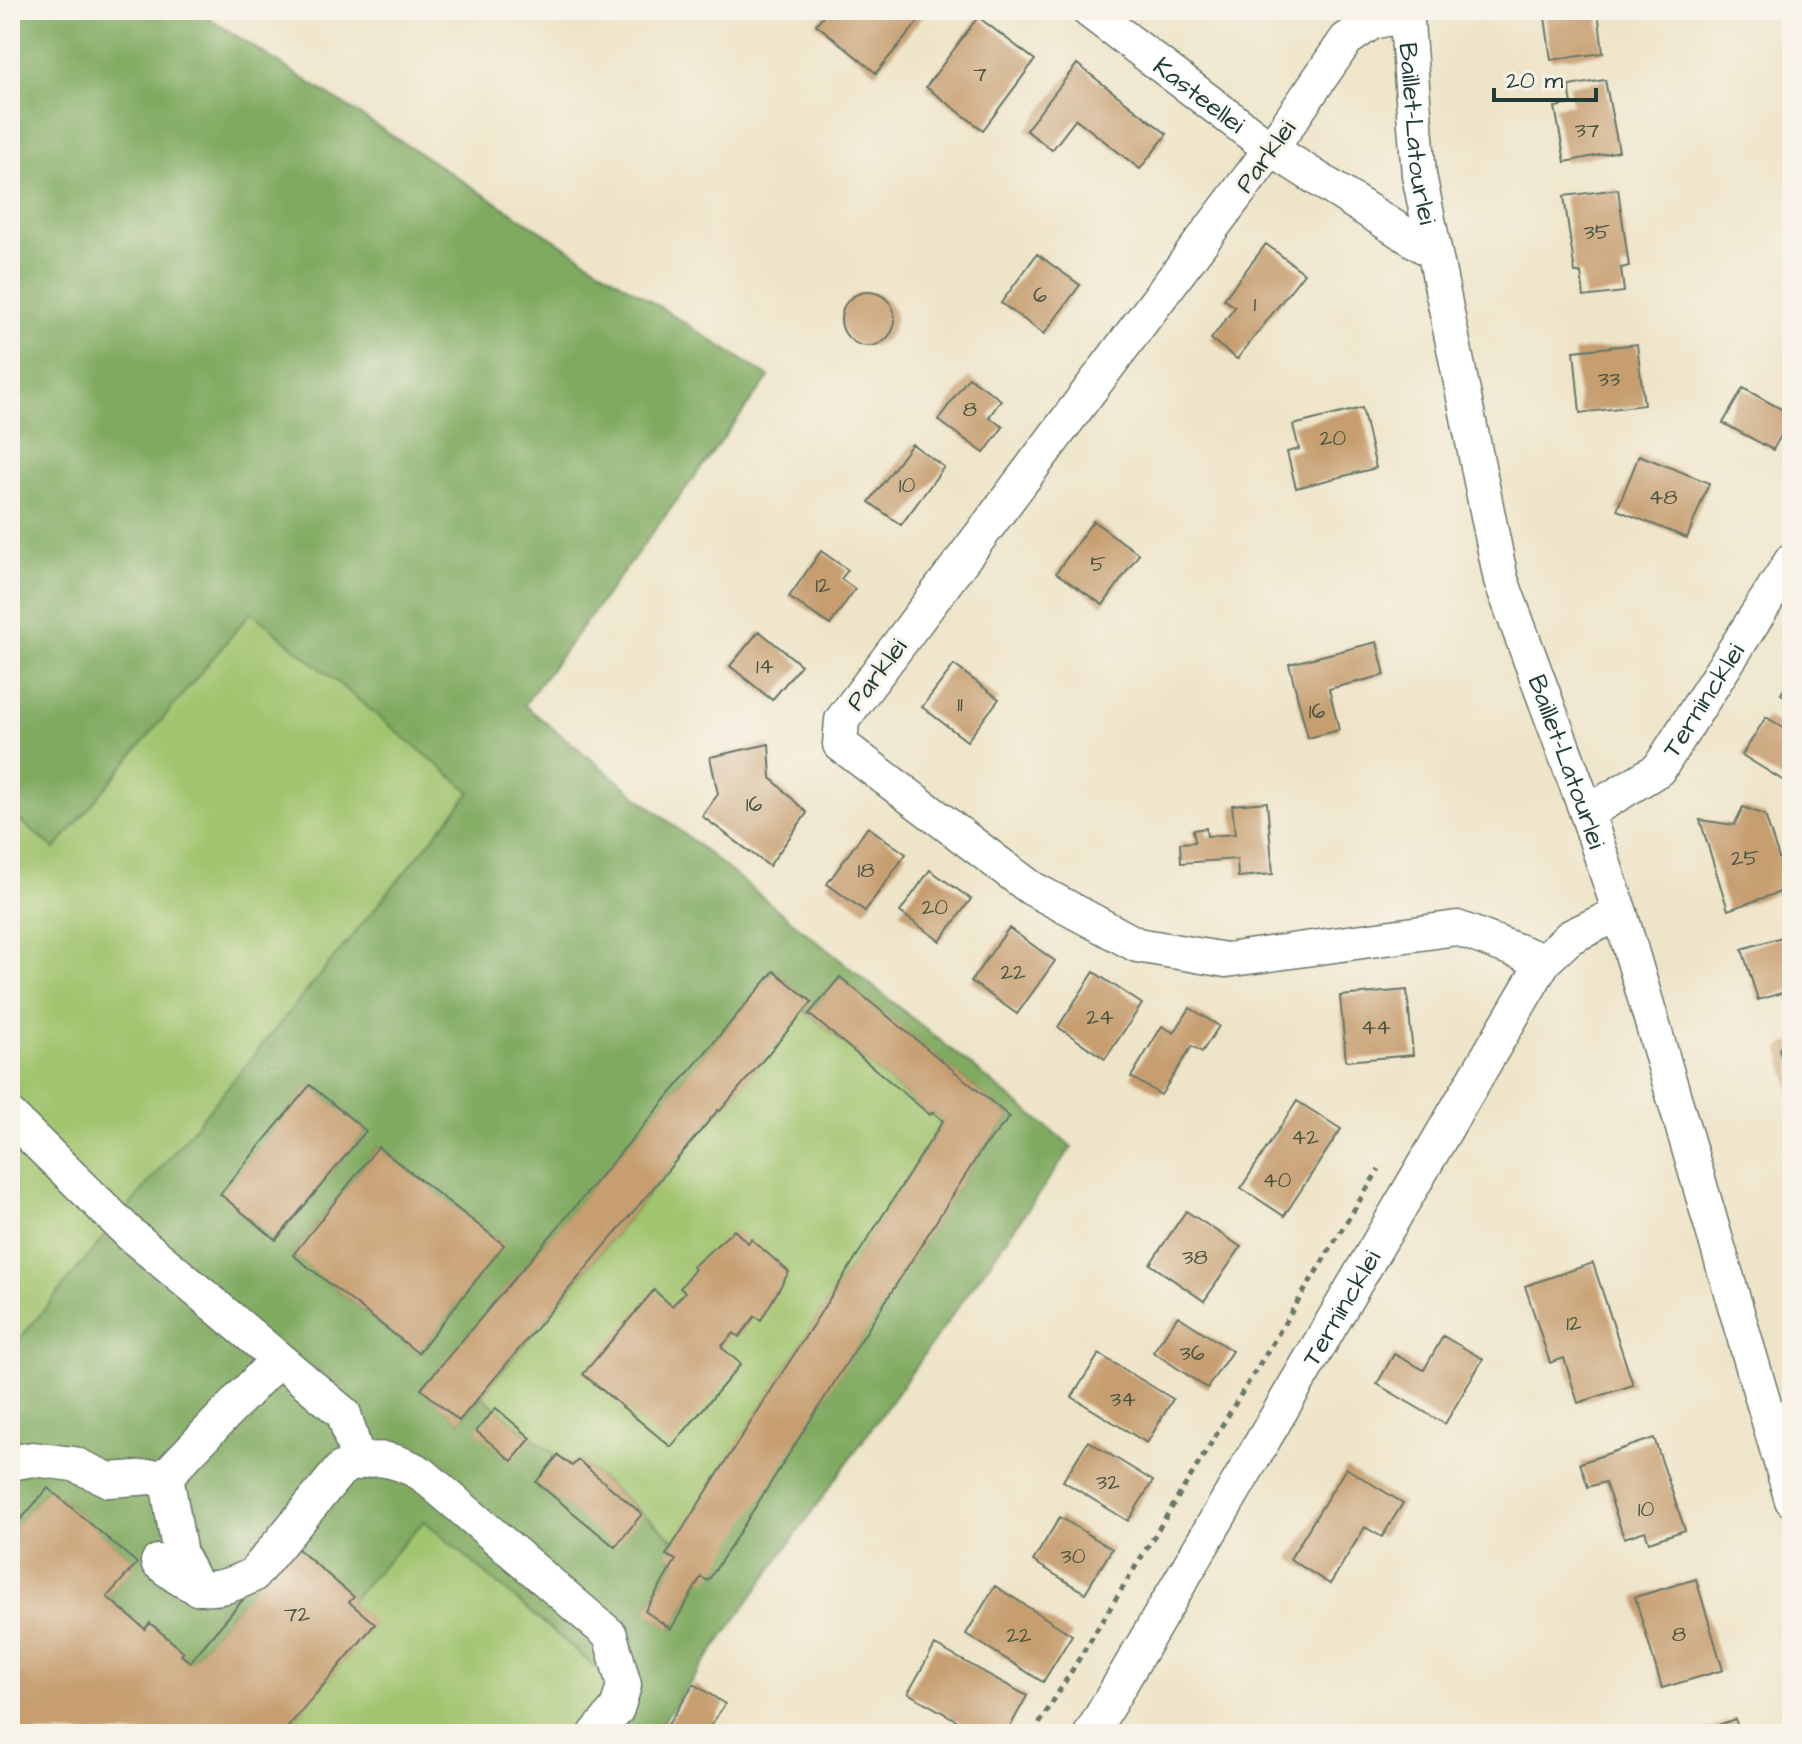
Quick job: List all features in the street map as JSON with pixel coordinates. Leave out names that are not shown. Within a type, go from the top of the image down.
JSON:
[{"type":"street","name":"Kasteellei","points":[[1088,10],[1271,149],[1433,252]]},
{"type":"street","name":"Parklei","points":[[1406,12],[1372,22],[1346,40],[1271,149],[842,720],[840,744],[1031,888],[1137,945],[1226,960],[1457,928],[1544,961]]},
{"type":"street","name":"Baillet-Latourlei","points":[[1406,12],[1419,175],[1501,580],[1587,813],[1620,913],[1792,1500]]},
{"type":"street","name":"Ternincklei","points":[[1587,813],[1659,769],[1792,560]]},
{"type":"street","name":"Ternincklei","points":[[1091,1734],[1544,961],[1570,937],[1620,913]]},
{"type":"street","points":[[10,1116],[130,1234],[344,1414],[358,1461]]},
{"type":"street","points":[[10,1463],[33,1459],[74,1464],[109,1480],[166,1476],[278,1359]]},
{"type":"street","points":[[158,1562],[179,1579],[197,1588],[211,1590],[253,1575],[341,1469],[358,1461],[401,1461],[422,1474],[610,1635],[624,1685],[617,1709],[596,1734]]},
{"type":"street","points":[[166,1476],[180,1554],[197,1588]]},
{"type":"green space","points":[[10,10],[196,10],[769,377],[524,705],[1072,1147],[654,1734],[581,1734],[620,1688],[424,1521],[354,1597],[291,1544],[190,1662],[107,1597],[136,1563],[48,1488],[10,1532],[10,1351],[471,792],[251,612],[55,849],[10,813]],"holes":[[[774,971],[811,1002],[804,1010],[809,1014],[840,978],[1010,1117],[982,1149],[723,1554],[701,1577],[671,1628],[645,1611],[676,1560],[667,1555],[676,1541],[578,1460],[572,1466],[481,1396],[459,1421],[422,1389]],[[310,1085],[366,1131],[276,1240],[221,1194]],[[378,1147],[503,1245],[418,1353],[293,1255]]]},
{"type":"green space","points":[[251,611],[471,792],[10,1351],[10,813],[55,848]]},
{"type":"green space","points":[[804,1010],[930,1115],[933,1112],[943,1121],[676,1541],[531,1437],[481,1396]]},
{"type":"green space","points":[[424,1520],[620,1689],[581,1734],[282,1734],[374,1624],[349,1602]]},
{"type":"building","points":[[828,10],[917,10],[924,15],[876,73],[816,24]]},
{"type":"building","points":[[1544,10],[1598,10],[1603,53],[1551,60]]},
{"type":"building","points":[[978,17],[1035,60],[983,130],[926,87]]},
{"type":"building","points":[[1077,64],[1167,134],[1140,169],[1076,119],[1052,150],[1026,130]]},
{"type":"building","points":[[1605,80],[1619,151],[1565,162],[1555,107],[1572,104],[1569,86]]},
{"type":"building","points":[[1618,189],[1629,266],[1621,268],[1624,292],[1584,297],[1581,273],[1575,273],[1564,196]]},
{"type":"building","points":[[1266,244],[1304,273],[1237,359],[1211,339],[1235,307],[1224,299]]},
{"type":"building","points":[[1037,254],[1080,285],[1044,334],[1001,303]]},
{"type":"building","points":[[868,292],[887,300],[895,319],[887,338],[868,346],[849,338],[841,319],[849,300]]},
{"type":"building","points":[[1637,344],[1644,405],[1580,413],[1574,351]]},
{"type":"building","points":[[969,377],[1001,400],[989,417],[1003,427],[984,453],[938,420]]},
{"type":"building","points":[[1743,388],[1792,415],[1773,450],[1723,423]]},
{"type":"building","points":[[1362,408],[1376,468],[1296,488],[1287,452],[1299,449],[1293,425]]},
{"type":"building","points":[[912,444],[944,467],[901,525],[869,502]]},
{"type":"building","points":[[1639,455],[1709,483],[1687,538],[1617,510]]},
{"type":"building","points":[[1093,521],[1139,554],[1103,605],[1056,573]]},
{"type":"building","points":[[821,551],[848,570],[841,579],[855,589],[830,625],[789,597]]},
{"type":"building","points":[[759,631],[801,665],[772,700],[730,666]]},
{"type":"building","points":[[1377,642],[1385,675],[1329,689],[1339,730],[1308,738],[1289,664]]},
{"type":"building","points":[[954,665],[999,699],[967,741],[922,707]]},
{"type":"building","points":[[1792,676],[1792,701],[1781,694]]},
{"type":"building","points":[[1766,717],[1792,733],[1792,786],[1742,755]]},
{"type":"building","points":[[769,744],[771,778],[807,813],[769,866],[702,816],[718,794],[710,757]]},
{"type":"building","points":[[1267,802],[1273,874],[1238,877],[1237,859],[1181,863],[1180,843],[1195,842],[1193,830],[1206,828],[1207,836],[1235,834],[1232,805]]},
{"type":"building","points":[[1743,807],[1765,815],[1789,889],[1728,910],[1700,820],[1734,825]]},
{"type":"building","points":[[868,827],[906,854],[865,911],[827,884]]},
{"type":"building","points":[[930,870],[971,899],[940,941],[900,912]]},
{"type":"building","points":[[1009,928],[1055,961],[1017,1014],[971,981]]},
{"type":"building","points":[[1792,934],[1792,990],[1758,1000],[1742,949]]},
{"type":"building","points":[[774,971],[812,1002],[459,1421],[421,1389]]},
{"type":"building","points":[[1094,972],[1142,1004],[1105,1059],[1058,1027]]},
{"type":"building","points":[[840,977],[1010,1117],[982,1149],[725,1555],[708,1581],[701,1577],[671,1629],[645,1611],[676,1560],[666,1555],[943,1121],[933,1112],[930,1115],[809,1014]]},
{"type":"building","points":[[1407,990],[1413,1055],[1346,1061],[1340,996]]},
{"type":"building","points":[[1190,1008],[1219,1026],[1202,1052],[1192,1046],[1161,1095],[1131,1077],[1162,1026],[1174,1033]]},
{"type":"building","points":[[1792,1041],[1792,1093],[1791,1093],[1779,1049]]},
{"type":"building","points":[[310,1085],[366,1131],[276,1240],[220,1194]]},
{"type":"building","points":[[1297,1101],[1341,1129],[1284,1216],[1241,1188]]},
{"type":"building","points":[[378,1147],[504,1245],[418,1353],[293,1255]]},
{"type":"building","points":[[1186,1211],[1241,1247],[1204,1301],[1150,1264]]},
{"type":"building","points":[[734,1230],[748,1243],[751,1239],[789,1272],[761,1320],[755,1316],[739,1337],[734,1333],[721,1347],[741,1364],[671,1447],[583,1374],[654,1290],[672,1306],[685,1292],[680,1288],[695,1269],[692,1267]]},
{"type":"building","points":[[1593,1263],[1633,1385],[1578,1403],[1564,1358],[1550,1363],[1525,1286]]},
{"type":"building","points":[[1178,1316],[1232,1351],[1207,1388],[1153,1352]]},
{"type":"building","points":[[1443,1336],[1483,1359],[1445,1424],[1377,1384],[1394,1354],[1424,1370]]},
{"type":"building","points":[[1099,1354],[1173,1399],[1147,1443],[1072,1397]]},
{"type":"building","points":[[496,1408],[531,1438],[512,1461],[476,1431]]},
{"type":"building","points":[[1654,1438],[1685,1530],[1649,1542],[1645,1531],[1624,1538],[1605,1482],[1588,1487],[1580,1463]]},
{"type":"building","points":[[1088,1441],[1153,1481],[1128,1521],[1063,1481]]},
{"type":"building","points":[[558,1455],[572,1466],[578,1460],[642,1514],[615,1547],[536,1482]]},
{"type":"building","points":[[1346,1468],[1403,1503],[1382,1537],[1365,1527],[1330,1584],[1290,1559]]},
{"type":"building","points":[[48,1488],[137,1563],[107,1597],[145,1629],[150,1623],[184,1652],[181,1655],[190,1662],[291,1543],[354,1597],[349,1602],[375,1624],[282,1734],[10,1734],[10,1532]]},
{"type":"building","points":[[1060,1517],[1112,1549],[1085,1593],[1033,1561]]},
{"type":"building","points":[[1696,1579],[1723,1670],[1662,1688],[1635,1597]]},
{"type":"building","points":[[995,1586],[1072,1635],[1043,1682],[966,1634]]},
{"type":"building","points":[[935,1645],[1027,1696],[1006,1734],[981,1734],[908,1693]]},
{"type":"building","points":[[694,1684],[725,1704],[705,1734],[662,1734]]},
{"type":"building","points":[[1735,1719],[1741,1734],[1693,1734]]}]
